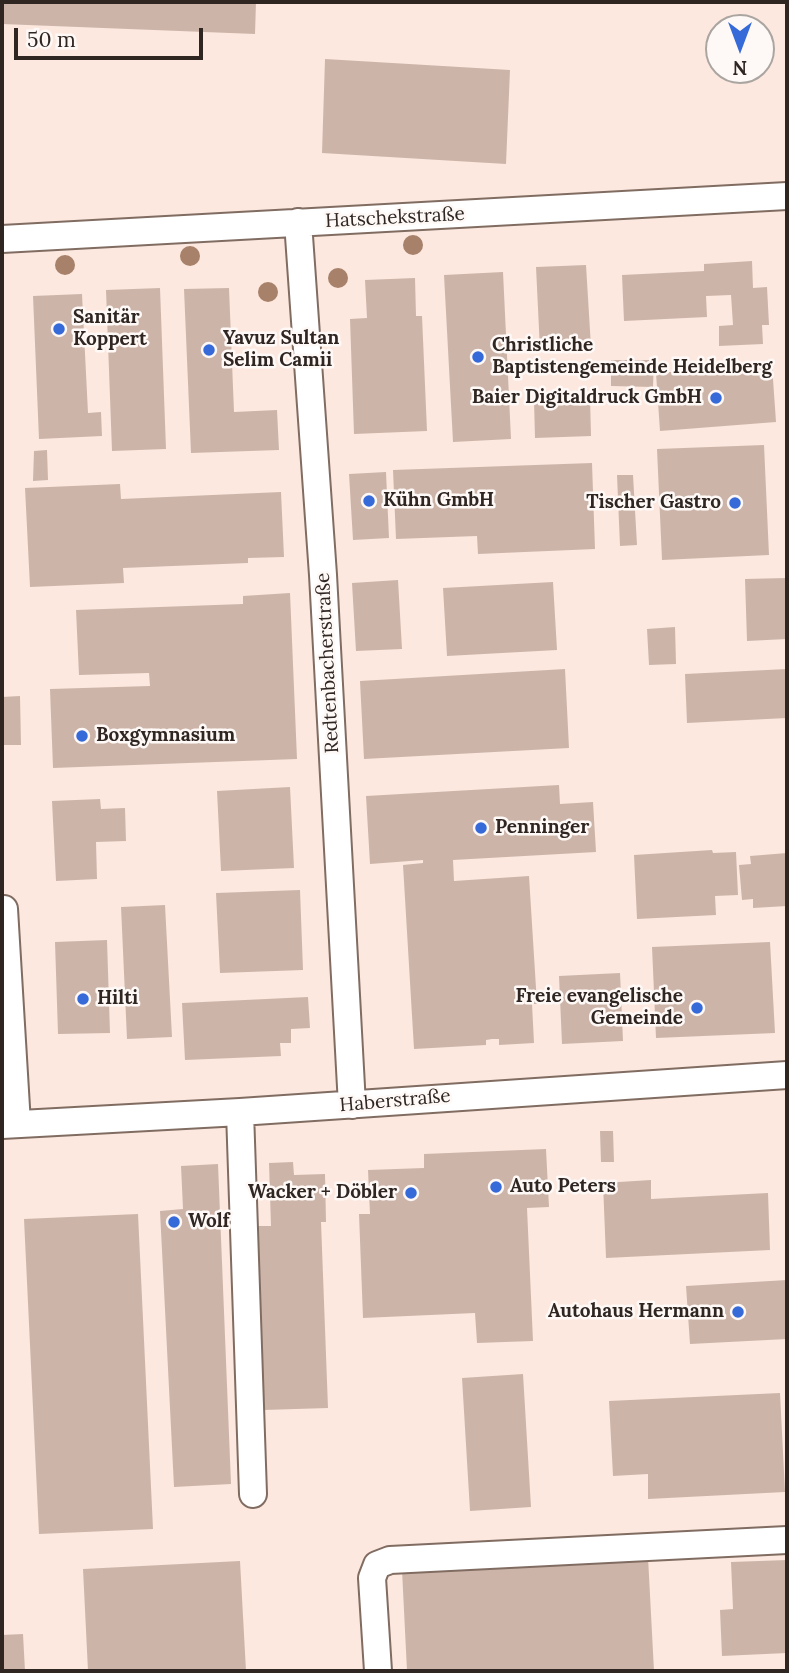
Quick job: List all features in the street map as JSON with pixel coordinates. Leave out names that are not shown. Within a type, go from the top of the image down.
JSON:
[{"type":"street","name":"Hatschekstraße","points":[[2,239],[787,196]]},
{"type":"street","name":"Redtenbacherstraße","points":[[298,222],[323,575],[352,1105]]},
{"type":"street","points":[[4,909],[9,1125]]},
{"type":"street","name":"Haberstraße","points":[[9,1125],[787,1075]]},
{"type":"street","points":[[240,1112],[253,1494]]},
{"type":"street","points":[[377,1671],[372,1578],[377,1564],[390,1560],[787,1540]]},
{"type":"building","points":[[2,2],[256,2],[255,34],[2,24]]},
{"type":"building","points":[[325,59],[510,70],[506,164],[322,153]]},
{"type":"building","points":[[752,261],[753,288],[767,287],[769,325],[762,325],[763,344],[719,346],[719,326],[733,325],[731,295],[706,296],[707,317],[624,321],[622,275],[704,271],[704,264]]},
{"type":"building","points":[[586,265],[591,347],[540,350],[536,267]]},
{"type":"building","name":"Christliche Baptistengemeinde Heidelberg","points":[[503,272],[511,439],[453,442],[444,275]]},
{"type":"building","points":[[415,278],[416,316],[422,316],[427,431],[354,434],[350,319],[367,318],[365,280]]},
{"type":"building","points":[[160,288],[166,449],[112,451],[106,290]]},
{"type":"building","name":"Yavuz Sultan Selim Camii","points":[[229,288],[234,412],[277,410],[279,450],[191,453],[184,289]]},
{"type":"building","points":[[82,294],[88,413],[101,412],[102,436],[39,439],[33,296]]},
{"type":"building","points":[[611,360],[654,360],[653,387],[611,386]]},
{"type":"building","name":"Baier Digitaldruck GmbH","points":[[772,365],[776,422],[660,431],[656,373]]},
{"type":"building","points":[[590,397],[591,436],[535,438],[534,400]]},
{"type":"building","points":[[764,445],[769,555],[662,560],[657,449]]},
{"type":"building","points":[[47,450],[48,480],[33,481],[34,451]]},
{"type":"building","points":[[592,463],[595,549],[478,554],[477,536],[396,539],[393,470]]},
{"type":"building","points":[[386,472],[389,538],[353,540],[349,474]]},
{"type":"building","points":[[617,475],[633,475],[637,545],[620,546]]},
{"type":"building","points":[[120,484],[121,499],[281,492],[284,557],[248,558],[248,563],[123,568],[124,583],[30,587],[25,488]]},
{"type":"building","points":[[786,578],[787,639],[747,641],[745,579]]},
{"type":"building","points":[[398,580],[402,649],[356,651],[352,583]]},
{"type":"building","points":[[553,582],[557,650],[447,656],[443,588]]},
{"type":"building","points":[[290,593],[297,759],[53,768],[50,689],[150,686],[149,673],[79,675],[76,610],[243,604],[243,596]]},
{"type":"building","points":[[675,627],[676,664],[649,665],[647,629]]},
{"type":"building","points":[[565,669],[569,748],[364,759],[360,681]]},
{"type":"building","points":[[787,669],[787,718],[687,723],[685,674]]},
{"type":"building","points":[[20,696],[21,745],[2,745],[2,697]]},
{"type":"building","points":[[559,785],[560,804],[593,802],[596,852],[453,860],[454,881],[529,876],[537,1004],[532,1004],[534,1043],[499,1045],[499,1039],[492,1039],[486,1040],[486,1045],[414,1049],[403,865],[423,863],[423,860],[370,864],[366,796]]},
{"type":"building","points":[[290,787],[294,868],[221,871],[217,791]]},
{"type":"building","points":[[100,799],[101,809],[125,808],[126,841],[96,842],[97,879],[56,881],[52,801]]},
{"type":"building","points":[[712,850],[713,853],[736,852],[738,895],[715,896],[716,915],[637,919],[634,855]]},
{"type":"building","points":[[787,853],[787,906],[753,908],[753,899],[742,900],[739,865],[751,864],[750,856]]},
{"type":"building","points":[[300,890],[303,970],[220,973],[216,893]]},
{"type":"building","points":[[165,905],[172,1037],[127,1039],[121,907]]},
{"type":"building","points":[[107,940],[110,1033],[58,1034],[55,942]]},
{"type":"building","points":[[770,942],[775,1033],[656,1038],[652,947]]},
{"type":"building","points":[[620,973],[623,1041],[562,1044],[559,976]]},
{"type":"building","points":[[308,997],[310,1028],[291,1029],[291,1043],[280,1043],[281,1056],[185,1060],[182,1003]]},
{"type":"building","points":[[600,1131],[613,1131],[614,1162],[601,1162]]},
{"type":"building","points":[[546,1149],[549,1207],[527,1208],[533,1341],[477,1343],[475,1313],[363,1318],[359,1214],[370,1214],[368,1170],[424,1168],[424,1154]]},
{"type":"building","points":[[293,1162],[294,1175],[325,1174],[326,1222],[321,1222],[328,1408],[264,1410],[258,1226],[271,1226],[269,1163]]},
{"type":"building","points":[[218,1164],[231,1484],[174,1487],[160,1211],[183,1209],[181,1166]]},
{"type":"building","points":[[651,1180],[651,1199],[768,1193],[770,1250],[606,1258],[603,1183]]},
{"type":"building","points":[[138,1214],[153,1529],[39,1534],[24,1219]]},
{"type":"building","name":"Autohaus Hermann","points":[[787,1280],[787,1339],[690,1344],[686,1286]]},
{"type":"building","points":[[523,1374],[531,1507],[470,1511],[462,1378]]},
{"type":"building","points":[[780,1393],[785,1492],[648,1499],[648,1474],[613,1476],[609,1401]]},
{"type":"building","points":[[648,1557],[654,1671],[407,1671],[402,1570]]},
{"type":"building","points":[[787,1560],[787,1653],[722,1656],[720,1610],[733,1609],[731,1562]]},
{"type":"building","points":[[240,1561],[246,1671],[88,1671],[83,1569]]},
{"type":"building","points":[[23,1634],[25,1671],[2,1671],[2,1635]]},
{"type":"place","name":"Sanitär Koppert","points":[[59,329]]},
{"type":"place","name":"Yavuz Sultan Selim Camii","points":[[209,350]]},
{"type":"place","name":"Christliche Baptistengemeinde Heidelberg","points":[[478,357]]},
{"type":"place","name":"Baier Digitaldruck GmbH","points":[[716,398]]},
{"type":"place","name":"Kühn GmbH","points":[[369,501]]},
{"type":"place","name":"Tischer Gastro","points":[[735,503]]},
{"type":"place","name":"Boxgymnasium","points":[[82,736]]},
{"type":"place","name":"Penninger","points":[[481,828]]},
{"type":"place","name":"Hilti","points":[[83,999]]},
{"type":"place","name":"Freie evangelische Gemeinde","points":[[697,1008]]},
{"type":"place","name":"Auto Peters","points":[[496,1187]]},
{"type":"place","name":"Wacker + Döbler","points":[[411,1193]]},
{"type":"place","name":"Wolf","points":[[174,1222]]},
{"type":"place","name":"Autohaus Hermann","points":[[738,1312]]}]
